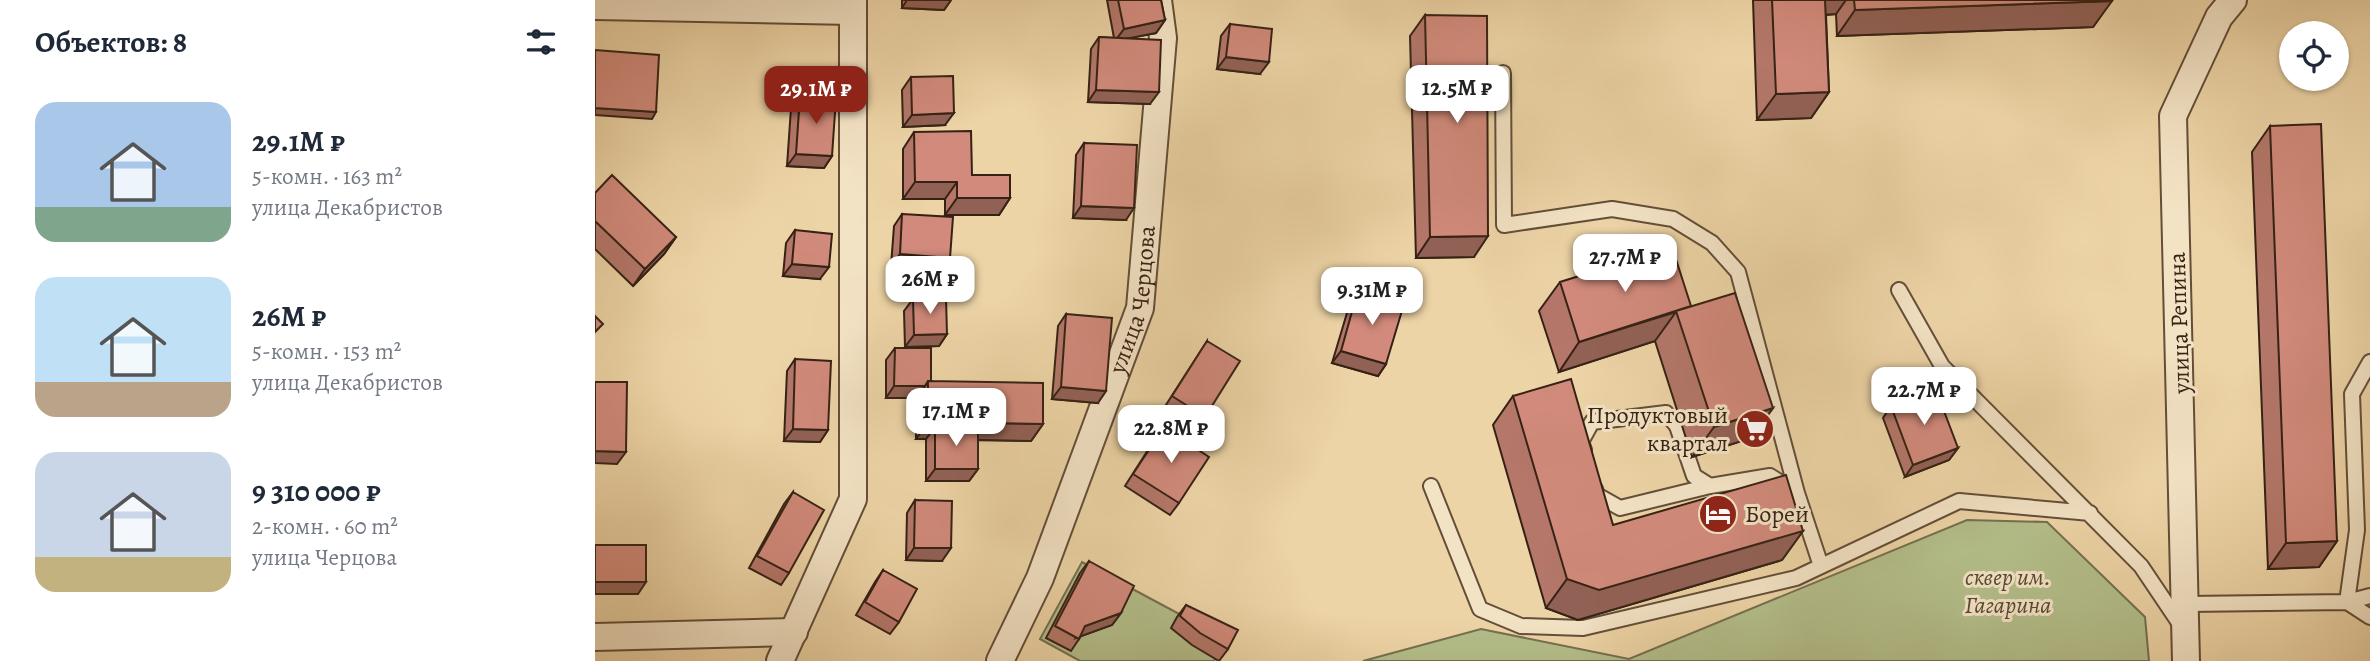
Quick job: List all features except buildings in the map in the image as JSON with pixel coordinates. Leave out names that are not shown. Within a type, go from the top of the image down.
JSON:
[{"type":"street","name":"улица Черцова","points":[[1000,661],[1040,578],[1140,308],[1163,38],[1158,0]]},
{"type":"street","name":"улица Репина","points":[[2186,661],[2187,604],[2173,116],[2219,17],[2233,0]]},
{"type":"street","points":[[595,6],[853,5],[853,499],[780,661]]},
{"type":"street","points":[[595,637],[794,632]]},
{"type":"lane","points":[[1503,73],[1504,225],[1612,209],[1673,219],[1712,243],[1738,272],[1797,493],[1821,566]]},
{"type":"lane","points":[[1899,290],[1942,366],[2141,566],[2186,634]]},
{"type":"lane","points":[[2347,602],[2357,530],[2352,394],[2370,362]]},
{"type":"lane","points":[[1710,486],[1695,476],[1677,426],[1665,413],[1592,422],[1581,442],[1597,495],[1620,508],[1710,486],[1770,476],[1797,493]]},
{"type":"lane","points":[[1431,486],[1480,609],[1521,626],[1583,628],[1796,578],[1959,502],[2091,513]]},
{"type":"lane","points":[[2187,604],[2347,602],[2370,596]]},
{"type":"lane","points":[[2347,602],[2370,617]]},
{"type":"green space","name":"сквер им. Гагарина","points":[[1967,520],[2047,522],[2145,617],[2149,661],[1363,661],[1481,629],[1629,659]]},
{"type":"green space","points":[[1082,562],[1226,639],[1214,661],[1080,661],[1040,639]]},
{"type":"place","name":"Продуктовый квартал","points":[[1755,429]]},
{"type":"place","name":"Борей","points":[[1718,514]]}]
